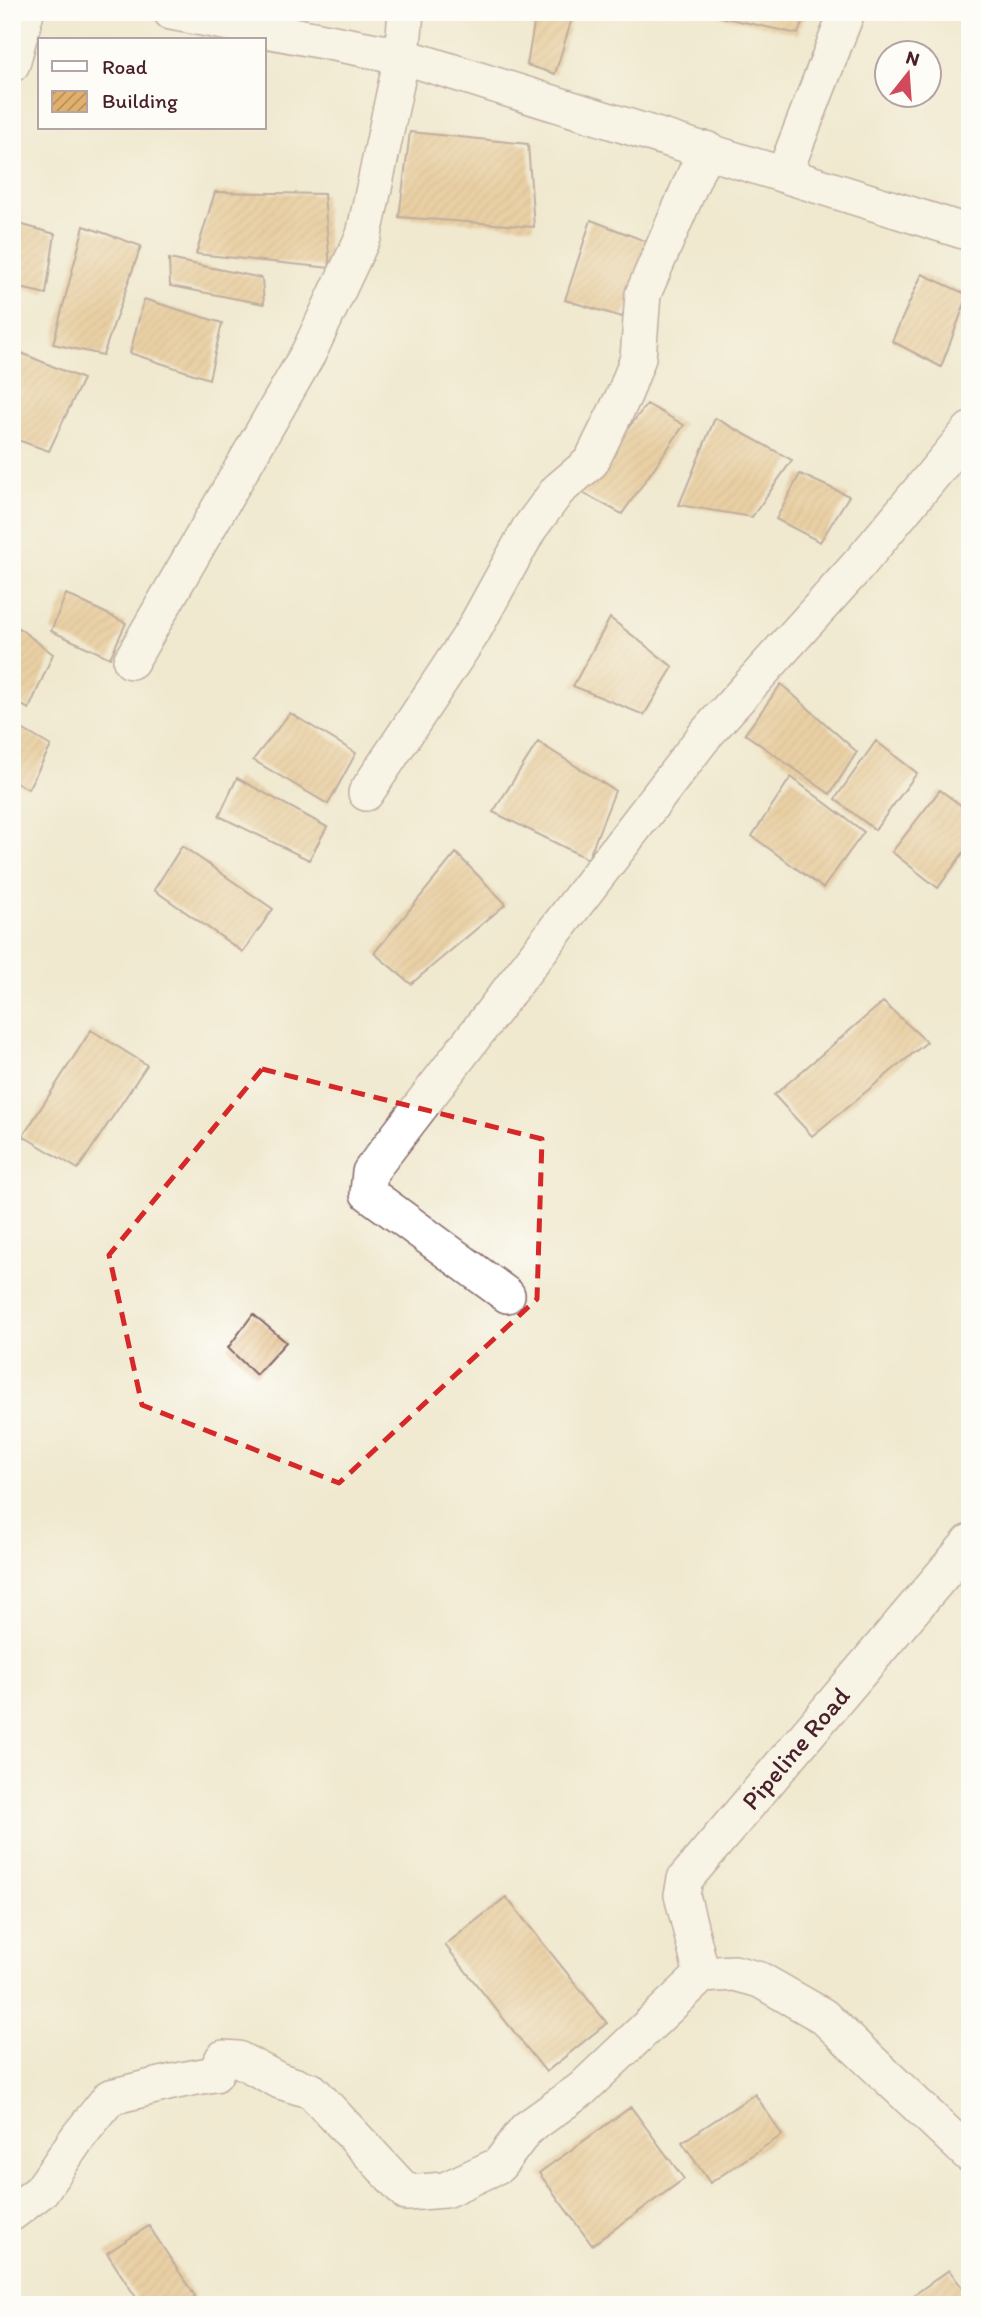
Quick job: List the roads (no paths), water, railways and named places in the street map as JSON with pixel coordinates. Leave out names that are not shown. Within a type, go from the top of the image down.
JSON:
[{"type":"street","points":[[12,64],[26,12]]},
{"type":"street","points":[[171,12],[402,56],[970,233]]},
{"type":"street","points":[[131,661],[309,352],[364,235],[402,56],[406,12]]},
{"type":"street","points":[[784,174],[847,12]]},
{"type":"street","points":[[366,793],[472,633],[529,529],[558,490],[591,461],[625,393],[638,358],[643,293],[706,149]]},
{"type":"street","points":[[507,1295],[368,1194],[370,1172],[706,734],[860,564],[970,430]]},
{"type":"street","name":"Pipeline Road","points":[[702,1975],[682,1895],[685,1880],[970,1542]]},
{"type":"street","points":[[12,2213],[41,2191],[78,2137],[110,2097],[168,2082],[215,2074],[223,2058],[238,2059],[280,2081],[312,2091],[407,2193],[445,2190],[499,2165],[526,2129],[582,2089],[702,1975],[734,1973],[760,1980],[823,2015],[970,2155]]}]
